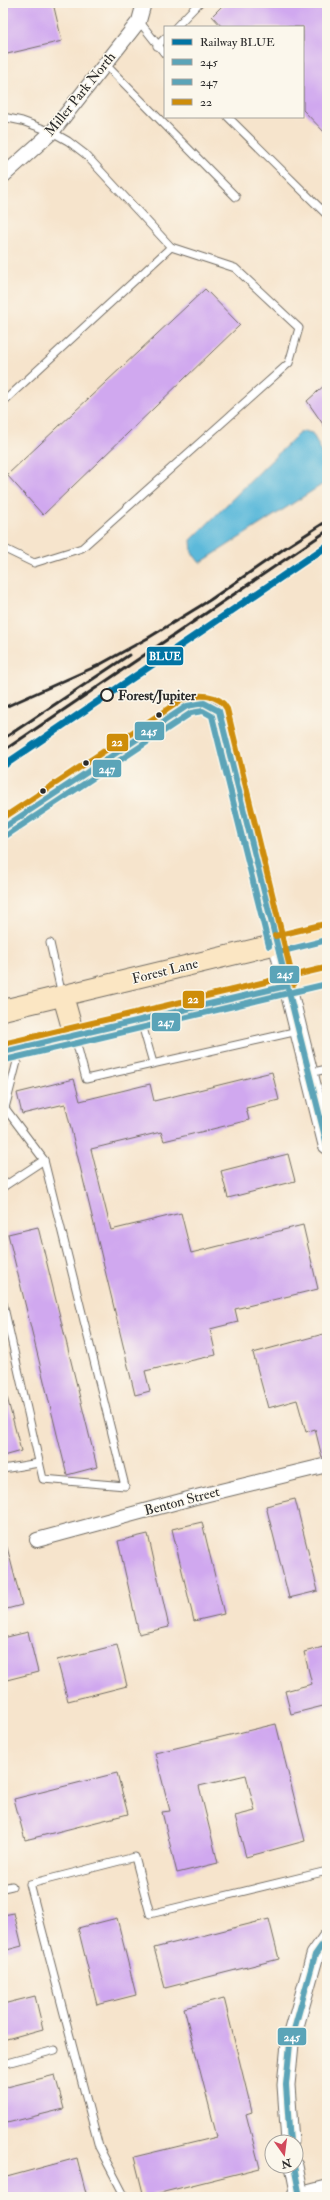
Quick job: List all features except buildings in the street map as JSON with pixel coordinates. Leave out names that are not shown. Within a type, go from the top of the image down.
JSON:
[{"type":"main road","name":"Forest Lane","points":[[3,1010],[327,932]]},
{"type":"main road","points":[[12,1050],[327,976]]},
{"type":"main road","points":[[63,996],[74,1035]]},
{"type":"street","points":[[132,3],[139,21]]},
{"type":"street","name":"Miller Park North","points":[[3,176],[52,132],[139,21],[144,3]]},
{"type":"street","points":[[139,21],[151,3]]},
{"type":"street","points":[[277,944],[286,986],[309,1074],[324,1121],[327,1145]]},
{"type":"street","name":"Benton Street","points":[[37,1540],[192,1498],[327,1465]]},
{"type":"street","points":[[289,2134],[286,2085],[290,2044],[315,1955],[327,1938]]},
{"type":"street","points":[[295,2174],[298,2197],[327,2189]]},
{"type":"lane","points":[[177,26],[199,3]]},
{"type":"lane","points":[[139,21],[157,46],[164,53]]},
{"type":"lane","points":[[157,46],[164,39]]},
{"type":"lane","points":[[105,64],[236,196]]},
{"type":"lane","points":[[3,118],[20,120],[52,132],[85,154],[171,247],[235,268],[299,328],[289,363],[82,548],[34,563],[3,548]]},
{"type":"lane","points":[[229,118],[327,216]]},
{"type":"lane","points":[[3,402],[171,247]]},
{"type":"lane","points":[[3,828],[136,738],[187,706],[195,702],[208,704],[219,711],[277,944]]},
{"type":"lane","points":[[50,943],[63,996]]},
{"type":"lane","points":[[141,1019],[153,1063]]},
{"type":"lane","points":[[74,1035],[86,1080],[153,1063],[298,1031]]},
{"type":"lane","points":[[3,1302],[43,1479],[125,1486],[44,1160],[4,1108],[12,1050]]},
{"type":"lane","points":[[309,1074],[327,1069]]},
{"type":"lane","points":[[3,1187],[44,1160]]},
{"type":"lane","points":[[3,1469],[39,1463]]},
{"type":"lane","points":[[125,2197],[103,2158],[30,1884],[135,1857],[150,1914],[327,1871]]},
{"type":"lane","points":[[3,1888],[12,1886]]},
{"type":"lane","points":[[3,2064],[55,2050]]},
{"type":"water","points":[[304,431],[312,433],[324,458],[326,471],[323,484],[200,563],[192,553],[191,540],[298,434]]},
{"type":"railway","points":[[3,708],[99,665],[148,638],[210,600],[327,521]]},
{"type":"railway","points":[[3,751],[327,531]]},
{"type":"railway","points":[[3,739],[129,655]]},
{"type":"rail line","name":"BLUE","points":[[3,766],[327,546]]},
{"type":"transit line","name":"22","points":[[3,818],[183,699],[195,696],[207,696],[219,700],[227,709],[294,984]]},
{"type":"transit line","name":"245","points":[[3,828],[187,706],[204,703],[219,711],[327,1145]]},
{"type":"transit line","name":"247","points":[[7,835],[191,713],[203,711],[212,716],[269,946]]},
{"type":"transit line","name":"22","points":[[275,936],[325,924]]},
{"type":"transit line","name":"247","points":[[279,952],[327,940]]},
{"type":"transit line","name":"22","points":[[3,1044],[325,968]]},
{"type":"transit line","name":"247","points":[[5,1060],[327,984]]},
{"type":"transit line","name":"245","points":[[3,1052],[286,986]]},
{"type":"transit line","name":"245","points":[[289,2134],[286,2085],[290,2044],[315,1955],[327,1938]]},
{"type":"transit line","name":"245","points":[[296,2174],[300,2197]]},
{"type":"place","name":"Forest/Jupiter","points":[[107,695]]}]
